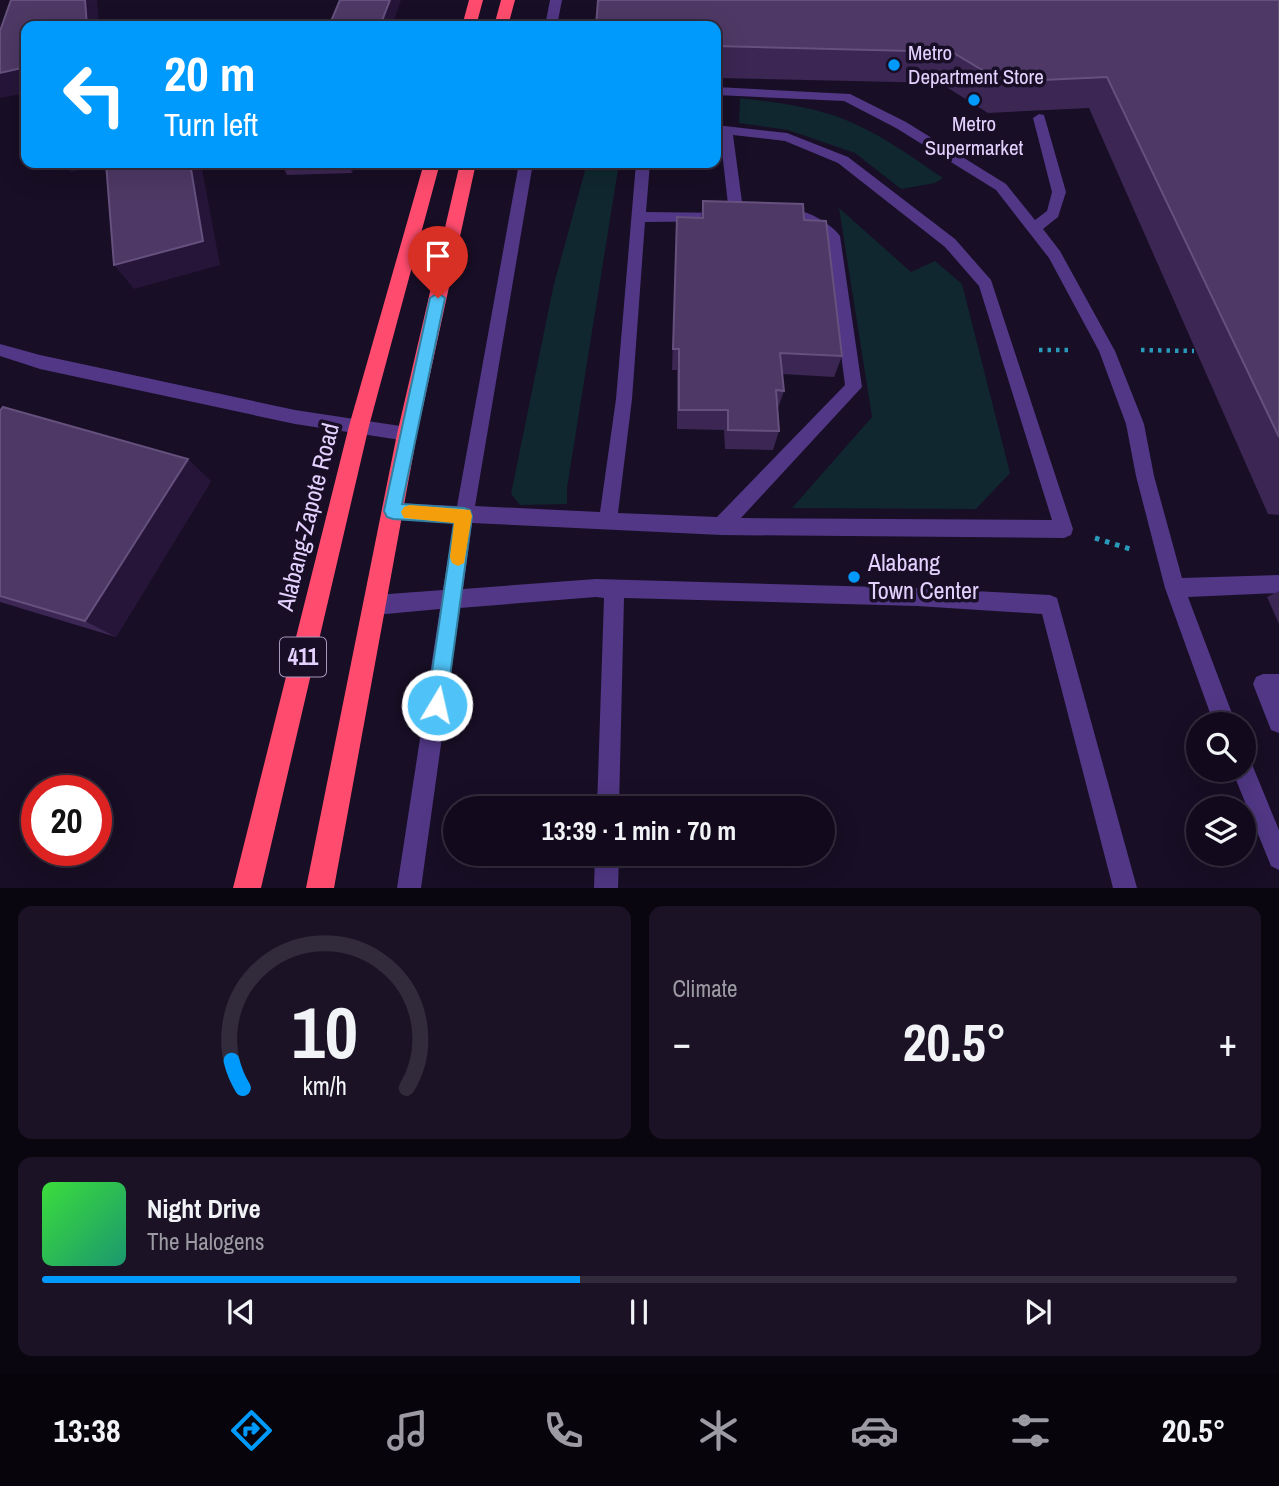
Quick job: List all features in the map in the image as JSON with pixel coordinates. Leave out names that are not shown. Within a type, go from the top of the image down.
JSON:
[{"type":"highway","points":[[470,21],[476,0]]},
{"type":"highway","points":[[502,21],[508,0]]},
{"type":"highway","name":"Alabang-Zapote Road","points":[[247,887],[359,426],[431,168]]},
{"type":"highway","name":"411","points":[[320,887],[407,434],[467,168]]},
{"type":"lane","points":[[552,21],[556,0]]},
{"type":"lane","points":[[721,91],[846,97],[901,125],[1001,187],[1055,255],[1107,351],[1135,424],[1145,476],[1175,588],[1221,712]]},
{"type":"lane","points":[[1034,229],[1053,213],[1059,192],[1039,118]]},
{"type":"lane","points":[[393,511],[721,526],[1064,529],[986,284],[950,243],[843,160],[787,137],[721,130],[737,217]]},
{"type":"lane","points":[[409,887],[464,516],[525,168]]},
{"type":"lane","points":[[608,522],[624,399],[643,168]]},
{"type":"lane","points":[[638,217],[802,216],[833,236],[854,387],[721,526]]},
{"type":"lane","points":[[0,350],[40,362],[295,417],[407,434]]},
{"type":"lane","points":[[1175,588],[1279,584]]},
{"type":"lane","points":[[375,605],[596,588],[904,597],[1050,605],[1125,887]]},
{"type":"lane","points":[[608,796],[614,589]]},
{"type":"lane","points":[[1279,684],[1263,684],[1279,722]]},
{"type":"lane","points":[[1248,782],[1279,858]]},
{"type":"lane","points":[[606,887],[607,866]]},
{"type":"path","points":[[1007,350],[1194,351]]},
{"type":"path","points":[[1064,529],[1168,560]]},
{"type":"shaded area","points":[[740,98],[804,107],[841,118],[881,137],[943,178],[935,183],[901,189],[855,153],[788,130],[739,123]]},
{"type":"shaded area","points":[[586,168],[618,168],[567,488],[567,504],[520,505],[511,494],[553,288]]},
{"type":"shaded area","points":[[839,208],[911,272],[935,261],[962,284],[1010,473],[976,509],[792,508],[872,417]]},
{"type":"building","points":[[11,0],[85,0],[87,21],[21,21],[21,68],[0,73],[0,31]]},
{"type":"building","points":[[340,0],[390,0],[382,21],[331,21]]},
{"type":"building","points":[[598,0],[1279,0],[1279,437],[1107,77],[1002,82],[952,52],[721,46],[721,21],[596,21]]},
{"type":"building","points":[[106,168],[191,168],[203,241],[114,265]]},
{"type":"building","points":[[703,201],[803,204],[804,220],[826,221],[842,356],[780,353],[784,391],[776,390],[779,431],[728,430],[728,410],[679,410],[679,349],[673,349],[677,217],[703,218]]},
{"type":"building","points":[[3,407],[188,459],[85,621],[0,596],[0,411]]},
{"type":"slow traffic","points":[[410,512],[464,516],[458,557]]},
{"type":"place","name":"Metro Department Store","points":[[894,65]]},
{"type":"place","name":"Metro Supermarket","points":[[974,100]]},
{"type":"place","name":"Alabang Town Center","points":[[854,577]]},
{"type":"route","points":[[437,705],[464,516],[393,511],[407,434],[438,298]]}]
